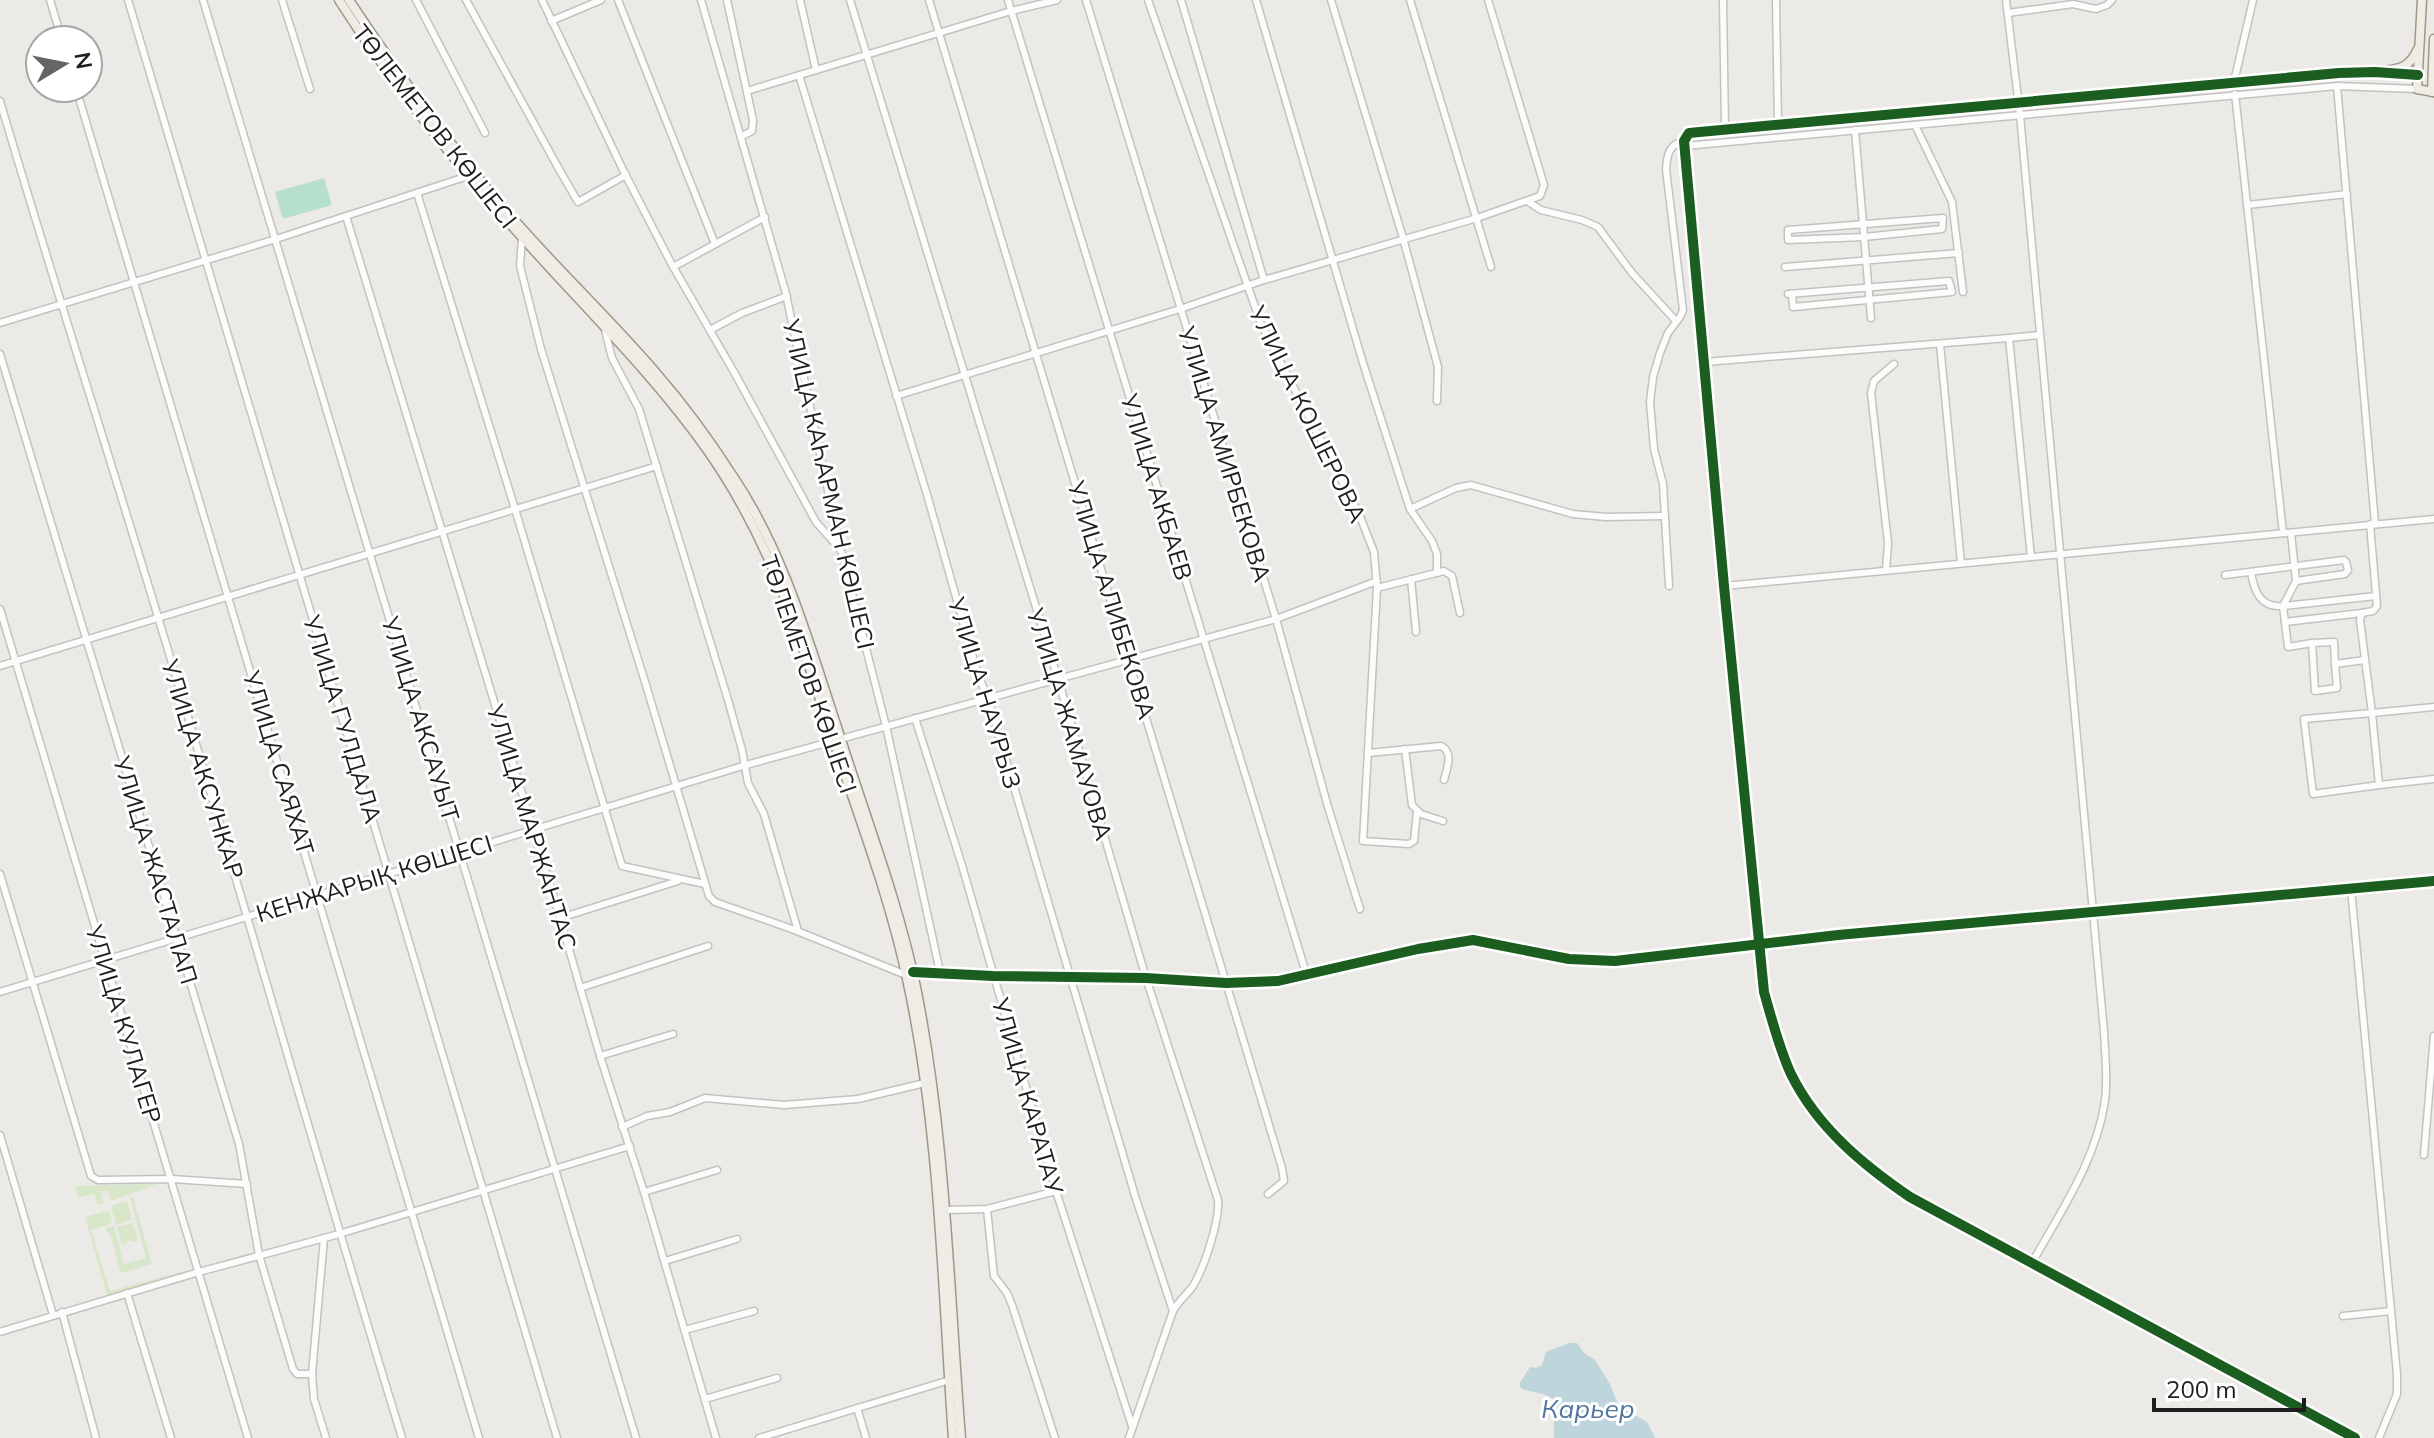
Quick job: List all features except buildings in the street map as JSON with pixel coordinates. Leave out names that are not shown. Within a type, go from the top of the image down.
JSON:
[{"type":"main road","name":"ТӨЛЕМЕТОВ КӨШЕСІ","points":[[339,0],[383,65],[468,176],[522,238],[658,374],[691,417],[751,505],[793,594],[910,973],[941,1144],[953,1379],[953,1438]]},
{"type":"main road","name":"ТӨЛЕМЕТОВ КӨШЕСІ","points":[[349,0],[389,61],[474,174],[606,323]]},
{"type":"main road","points":[[2422,0],[2417,89],[2433,92],[2434,39]]},
{"type":"main road","points":[[2375,72],[2410,64],[2420,45]]},
{"type":"main road","points":[[2418,75],[2433,79]]},
{"type":"main road","name":"ТӨЛЕМЕТОВ КӨШЕСІ","points":[[929,1082],[953,1379],[961,1438]]},
{"type":"street","points":[[50,0],[57,24]]},
{"type":"street","name":"УЛИЦА ГУЛДАЛА","points":[[128,0],[557,1438]]},
{"type":"street","name":"УЛИЦА АКСАУЫТ","points":[[203,0],[636,1438]]},
{"type":"street","points":[[282,0],[310,89]]},
{"type":"street","points":[[416,0],[485,133]]},
{"type":"street","points":[[466,0],[578,202],[626,175]]},
{"type":"street","points":[[542,0],[673,267],[816,522],[841,551]]},
{"type":"street","points":[[551,21],[601,0]]},
{"type":"street","points":[[618,0],[715,244]]},
{"type":"street","name":"УЛИЦА КАҺАРМАН КӨШЕСІ","points":[[701,0],[787,296],[841,551],[886,726],[940,972]]},
{"type":"street","points":[[727,0],[753,120],[752,131],[742,136]]},
{"type":"street","points":[[800,0],[816,70]]},
{"type":"street","name":"УЛИЦА ЖАМАУОВА","points":[[850,0],[1146,978],[1218,1200],[1219,1211],[1194,1284],[1173,1311],[1129,1438]]},
{"type":"street","name":"УЛИЦА АЛИБЕКОВА","points":[[929,0],[1130,660],[1284,1181],[1268,1194]]},
{"type":"street","name":"УЛИЦА АКБАЕВ","points":[[1008,0],[1306,973]]},
{"type":"street","points":[[747,91],[1011,11],[1057,0]]},
{"type":"street","name":"УЛИЦА АМИРБЕКОВА","points":[[1086,0],[1276,619],[1360,909]]},
{"type":"street","name":"УЛИЦА КОШЕРОВА","points":[[1148,0],[1261,324],[1359,514],[1374,552],[1377,584],[1363,839],[1366,842],[1409,844],[1414,841],[1417,811]]},
{"type":"street","points":[[1181,0],[1264,280]]},
{"type":"street","points":[[1256,0],[1332,260],[1410,509],[1432,541],[1437,554],[1437,573],[1444,571],[1452,576],[1460,613]]},
{"type":"street","points":[[1331,0],[1403,238],[1438,367],[1437,401]]},
{"type":"street","points":[[1410,0],[1491,267]]},
{"type":"street","points":[[896,396],[1540,196],[1544,185],[1488,0]]},
{"type":"street","points":[[1723,0],[1725,129]]},
{"type":"street","points":[[1776,0],[1778,125]]},
{"type":"street","points":[[2006,0],[2020,115],[2104,1032],[2106,1097],[2091,1155],[2032,1263]]},
{"type":"street","points":[[2008,13],[2073,4],[2096,9],[2112,0]]},
{"type":"street","points":[[2234,82],[2253,0]]},
{"type":"street","points":[[2355,1438],[1910,1197],[1874,1173],[1844,1145],[1820,1118],[1792,1076],[1778,1042],[1764,992],[1685,144],[1689,133],[1725,129],[2234,82],[2375,72],[2418,75]]},
{"type":"street","name":"УЛИЦА НАУРЫЗ","points":[[799,75],[1136,1199],[1173,1311]]},
{"type":"street","points":[[2285,622],[2376,609],[2373,524],[2337,86]]},
{"type":"street","points":[[1669,586],[1663,484],[1654,449],[1650,402],[1660,353],[1683,310],[1666,169],[1667,153],[1674,146],[2337,86],[2417,89]]},
{"type":"street","points":[[2007,104],[2017,91]]},
{"type":"street","points":[[2017,91],[2030,102]]},
{"type":"street","points":[[2235,94],[2287,533],[2295,566],[2296,581],[2283,606],[2288,647],[2312,643],[2334,642],[2337,688],[2315,691],[2312,643]]},
{"type":"street","name":"УЛИЦА АКСУНКАР","points":[[0,101],[158,617],[402,1438]]},
{"type":"street","name":"УЛИЦА САЯХАТ","points":[[81,104],[479,1438]]},
{"type":"street","points":[[1915,125],[1952,202],[1963,292]]},
{"type":"street","points":[[1855,130],[1871,318]]},
{"type":"street","points":[[0,323],[276,239],[468,176]]},
{"type":"street","points":[[417,193],[622,866],[705,884]]},
{"type":"street","points":[[2247,205],[2347,194]]},
{"type":"street","points":[[1527,201],[1541,210],[1598,227],[1632,273],[1676,321]]},
{"type":"street","name":"УЛИЦА МАРЖАНТАС","points":[[346,216],[665,1261],[716,1438]]},
{"type":"street","points":[[673,267],[765,217]]},
{"type":"street","points":[[1943,218],[1942,229],[1864,237],[1789,241],[1788,231],[1943,218]]},
{"type":"street","points":[[522,238],[520,266],[523,285],[709,896],[715,902],[910,973],[1146,978],[1226,983],[1278,981],[1418,949],[1473,940],[1569,959],[1615,961],[1759,944],[2434,881]]},
{"type":"street","points":[[1785,267],[1959,253]]},
{"type":"street","points":[[1949,281],[1952,292],[1793,307],[1790,294],[1869,287],[1949,281]]},
{"type":"street","points":[[710,330],[742,313],[787,296]]},
{"type":"street","points":[[606,323],[612,358],[639,409],[728,700],[748,783],[764,814],[798,931]]},
{"type":"street","points":[[1705,362],[2039,335]]},
{"type":"street","points":[[2009,338],[2031,557]]},
{"type":"street","points":[[1940,344],[1961,563]]},
{"type":"street","name":"УЛИЦА ЖАСТАЛАП","points":[[0,354],[239,1144],[259,1255],[293,1369],[297,1374],[312,1374]]},
{"type":"street","points":[[1886,570],[1888,543],[1872,385],[1894,364]]},
{"type":"street","points":[[0,666],[657,466]]},
{"type":"street","points":[[1410,509],[1456,488],[1471,485],[1573,514],[1665,516]]},
{"type":"street","points":[[1724,586],[2434,519]]},
{"type":"street","points":[[2225,575],[2346,562],[2348,570],[2345,574],[2296,581]]},
{"type":"street","points":[[2251,572],[2252,583],[2271,607],[2376,596]]},
{"type":"street","name":"КЕНЖАРЫҚ КӨШЕСІ","points":[[0,992],[677,785],[1276,619],[1377,584],[1437,573]]},
{"type":"street","points":[[1411,579],[1416,632]]},
{"type":"street","name":"УЛИЦА КУЛАГЕР","points":[[0,609],[248,1438]]},
{"type":"street","points":[[2362,613],[2360,620],[2379,785]]},
{"type":"street","points":[[2335,664],[2365,660]]},
{"type":"street","points":[[2434,707],[2304,719],[2313,794],[2434,779]]},
{"type":"street","name":"УЛИЦА КАРАТАУ","points":[[915,718],[961,862],[1056,1191],[1132,1426]]},
{"type":"street","points":[[1368,753],[1441,746],[1449,753],[1444,780]]},
{"type":"street","points":[[1405,749],[1412,805],[1421,814],[1443,821]]},
{"type":"street","points":[[0,874],[91,1176],[98,1180],[172,1179],[247,1184]]},
{"type":"street","points":[[560,918],[682,880]]},
{"type":"street","points":[[2351,889],[2397,1374],[2397,1394],[2379,1438]]},
{"type":"street","points":[[580,988],[708,946]]},
{"type":"street","points":[[600,1056],[673,1034]]},
{"type":"street","points":[[2424,1155],[2434,1036]]},
{"type":"street","points":[[622,1127],[705,1098],[784,1105],[858,1099],[929,1082]]},
{"type":"street","points":[[0,1135],[53,1315]]},
{"type":"street","points":[[0,1332],[630,1146]]},
{"type":"street","points":[[644,1192],[717,1170]]},
{"type":"street","points":[[946,1210],[987,1209],[1056,1191]]},
{"type":"street","points":[[987,1209],[994,1276],[1012,1305],[1055,1438]]},
{"type":"street","points":[[324,1238],[312,1374],[314,1399],[326,1438]]},
{"type":"street","points":[[665,1261],[737,1239]]},
{"type":"street","points":[[127,1293],[171,1438]]},
{"type":"street","points":[[685,1330],[754,1311]]},
{"type":"street","points":[[2343,1316],[2391,1311]]},
{"type":"street","points":[[62,1312],[96,1438]]},
{"type":"street","points":[[705,1399],[777,1378]]},
{"type":"street","points":[[759,1438],[953,1379]]},
{"type":"street","points":[[857,1408],[866,1438]]},
{"type":"street","points":[[788,1429],[791,1438]]},
{"type":"green space","points":[[324,178],[332,205],[283,219],[275,192]]},
{"type":"green space","points":[[157,1184],[111,1201],[108,1191],[101,1191],[104,1203],[98,1205],[94,1194],[78,1198],[75,1186]]},
{"type":"green space","points":[[133,1197],[152,1264],[121,1273],[106,1228],[114,1226],[124,1264],[146,1258],[130,1198]]},
{"type":"green space","points":[[127,1201],[132,1220],[123,1220],[123,1223],[116,1225],[111,1206]]},
{"type":"green space","points":[[109,1211],[110,1224],[91,1230],[110,1291],[180,1272],[180,1275],[107,1295],[85,1217]]},
{"type":"green space","points":[[133,1223],[138,1241],[129,1240],[122,1245],[117,1227]]},
{"type":"water","name":"Карьер","points":[[1577,1343],[1584,1353],[1595,1360],[1617,1402],[1623,1409],[1647,1422],[1655,1438],[1554,1438],[1558,1402],[1546,1395],[1522,1389],[1519,1384],[1530,1367],[1542,1365],[1546,1352]]},
{"type":"cycle path","points":[[2355,1438],[1910,1197],[1875,1172],[1828,1128],[1791,1074],[1764,992],[1684,141],[1689,133],[2339,73],[2418,75]]},
{"type":"cycle path","points":[[913,972],[1226,983],[1278,981],[1418,949],[1473,940],[1569,959],[1615,961],[1838,935],[2434,881]]}]
